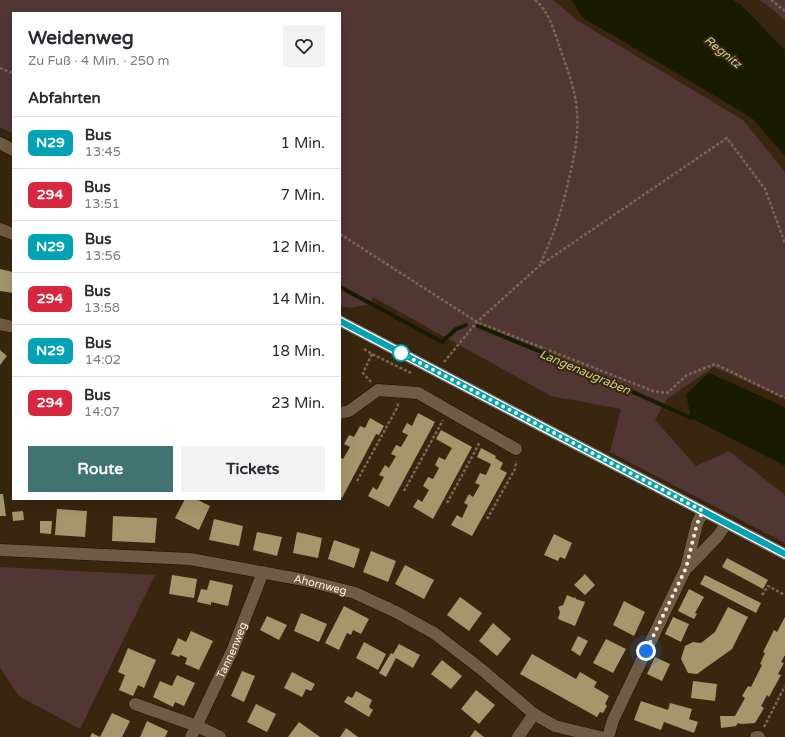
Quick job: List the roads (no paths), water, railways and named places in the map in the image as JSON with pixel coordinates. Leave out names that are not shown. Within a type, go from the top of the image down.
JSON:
[{"type":"street","points":[[0,143],[12,149]]},
{"type":"street","points":[[0,228],[12,234]]},
{"type":"street","points":[[341,322],[785,554]]},
{"type":"street","points":[[0,324],[12,327]]},
{"type":"street","points":[[341,413],[349,411],[378,390],[418,393],[516,449]]},
{"type":"street","points":[[608,737],[613,720],[686,568],[697,524],[703,511]]},
{"type":"street","points":[[686,568],[718,536],[726,524]]},
{"type":"street","name":"Ahornweg","points":[[0,550],[190,559],[304,580],[355,593],[396,612],[434,633],[481,669],[534,714],[555,726],[600,737]]},
{"type":"street","name":"Tannenweg","points":[[190,737],[197,726],[233,649],[263,572]]},
{"type":"street","points":[[135,704],[197,726],[220,737]]},
{"type":"street","points":[[518,737],[534,714]]},
{"type":"water","name":"Regnitz","points":[[572,0],[733,0],[740,4],[785,50],[785,156],[752,118],[582,17]]},
{"type":"water","points":[[709,373],[785,407],[785,466],[691,418],[686,394]]},
{"type":"waterway","name":"Langenaugraben","points":[[341,288],[442,342],[456,329],[466,325]]},
{"type":"waterway","name":"Langenaugraben","points":[[478,326],[561,360],[691,418]]}]
